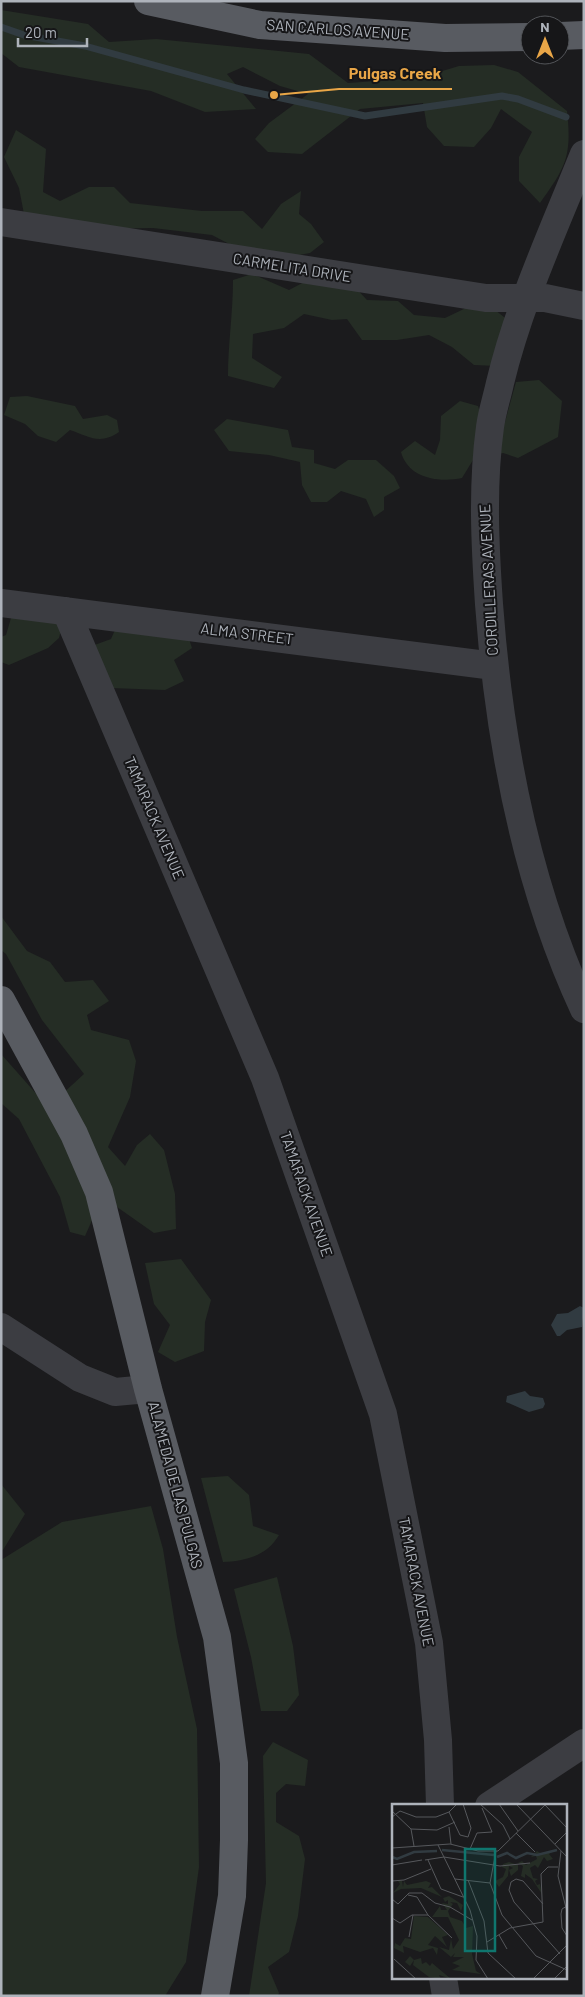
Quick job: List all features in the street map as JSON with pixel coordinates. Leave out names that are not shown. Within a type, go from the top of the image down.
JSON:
[{"type":"main road","name":"SAN CARLOS AVENUE","points":[[148,1],[260,25],[445,38],[520,37]]},
{"type":"main road","points":[[570,36],[584,36]]},
{"type":"main road","name":"ALAMEDA DE LAS PULGAS","points":[[1,1000],[74,1134],[99,1192],[148,1389],[217,1637],[234,1763],[232,1896],[215,1996]]},
{"type":"street","name":"CORDILLERAS AVENUE","points":[[584,154],[509,347],[490,425],[483,526],[494,666],[503,733],[523,830],[563,963],[584,1009]]},
{"type":"street","name":"CARMELITA DRIVE","points":[[1,222],[486,298],[545,298],[584,306]]},
{"type":"street","name":"ALMA STREET","points":[[1,603],[494,666]]},
{"type":"street","name":"TAMARACK AVENUE","points":[[66,611],[265,1078],[383,1414],[429,1644],[438,1740],[440,1804]]},
{"type":"street","points":[[1,1327],[80,1378],[115,1392],[148,1389]]},
{"type":"street","points":[[492,1804],[584,1743]]},
{"type":"street","points":[[442,1980],[446,1996]]},
{"type":"shaded area","points":[[1,10],[88,24],[109,42],[156,39],[309,54],[348,83],[419,78],[459,66],[494,65],[518,72],[567,111],[568,150],[556,180],[540,203],[519,181],[519,157],[532,132],[501,109],[491,128],[474,147],[444,146],[427,127],[423,103],[360,109],[302,154],[268,152],[255,139],[269,123],[308,94],[280,86],[243,67],[227,74],[256,109],[205,112],[151,91],[19,67],[1,53]]},
{"type":"shaded area","points":[[16,130],[46,149],[43,192],[60,201],[89,187],[114,187],[130,203],[202,211],[243,211],[262,229],[281,204],[301,191],[299,214],[311,224],[324,242],[310,253],[283,258],[233,246],[212,235],[153,228],[93,229],[24,214],[19,188],[4,157]]},
{"type":"shaded area","points":[[335,266],[367,300],[398,301],[414,315],[445,318],[468,307],[495,310],[509,321],[497,366],[474,365],[452,347],[429,335],[397,340],[362,340],[347,319],[332,320],[304,314],[284,328],[253,334],[252,358],[282,377],[274,388],[228,376],[233,280],[252,274],[289,290]]},
{"type":"shaded area","points":[[539,380],[562,401],[558,437],[518,458],[503,453],[473,460],[462,478],[443,480],[425,477],[410,468],[405,461],[401,452],[415,441],[435,455],[440,440],[441,416],[460,401],[478,406],[484,424],[505,422],[516,382]]},
{"type":"shaded area","points":[[27,396],[75,406],[83,419],[107,415],[117,420],[119,432],[100,439],[70,430],[56,442],[38,436],[25,424],[4,415],[10,397]]},
{"type":"shaded area","points":[[227,419],[288,430],[292,447],[314,450],[314,463],[335,469],[348,460],[376,460],[394,476],[400,488],[384,497],[384,510],[374,517],[366,499],[341,491],[327,502],[311,502],[302,485],[300,462],[269,455],[229,451],[214,430]]},
{"type":"shaded area","points":[[28,602],[62,626],[59,638],[48,648],[9,665],[1,662],[1,637],[6,635],[11,618]]},
{"type":"shaded area","points":[[119,621],[189,639],[192,648],[174,660],[184,681],[165,690],[111,688],[89,647],[111,639]]},
{"type":"shaded area","points":[[1,916],[27,951],[50,962],[65,982],[93,980],[109,1001],[87,1015],[91,1030],[129,1040],[136,1061],[130,1097],[108,1147],[125,1166],[137,1145],[150,1134],[164,1150],[175,1194],[176,1229],[154,1233],[117,1207],[93,1218],[85,1236],[70,1232],[60,1197],[19,1119],[1,1103],[1,1054],[48,1107],[84,1074],[42,1020],[6,954],[1,950]]},
{"type":"shaded area","points":[[181,1259],[211,1300],[205,1322],[204,1351],[175,1362],[158,1352],[170,1325],[154,1304],[145,1263]]},
{"type":"shaded area","points":[[580,1306],[584,1308],[582,1327],[567,1330],[560,1336],[557,1336],[551,1325],[557,1314],[568,1313]]},
{"type":"shaded area","points":[[525,1391],[530,1396],[543,1398],[545,1404],[543,1408],[529,1412],[506,1402],[507,1396]]},
{"type":"shaded area","points":[[228,1476],[249,1495],[253,1526],[279,1535],[262,1553],[247,1559],[223,1562],[201,1478]]},
{"type":"shaded area","points":[[1,1484],[25,1514],[3,1550],[1,1549]]},
{"type":"shaded area","points":[[151,1506],[163,1549],[177,1637],[197,1729],[199,1867],[186,1962],[165,1996],[1,1996],[1,1560],[62,1522]]},
{"type":"shaded area","points":[[277,1577],[293,1646],[299,1695],[287,1711],[261,1711],[251,1657],[234,1589]]},
{"type":"shaded area","points":[[273,1742],[308,1760],[305,1786],[286,1784],[276,1793],[276,1822],[299,1836],[305,1859],[298,1916],[289,1952],[268,1967],[279,1993],[278,1996],[249,1996],[266,1883],[263,1756]]},
{"type":"waterway","points":[[1,27],[24,35],[85,46],[244,90],[365,116],[502,96],[518,99],[566,117]]},
{"type":"place","name":"Pulgas Creek","points":[[274,95]]}]
